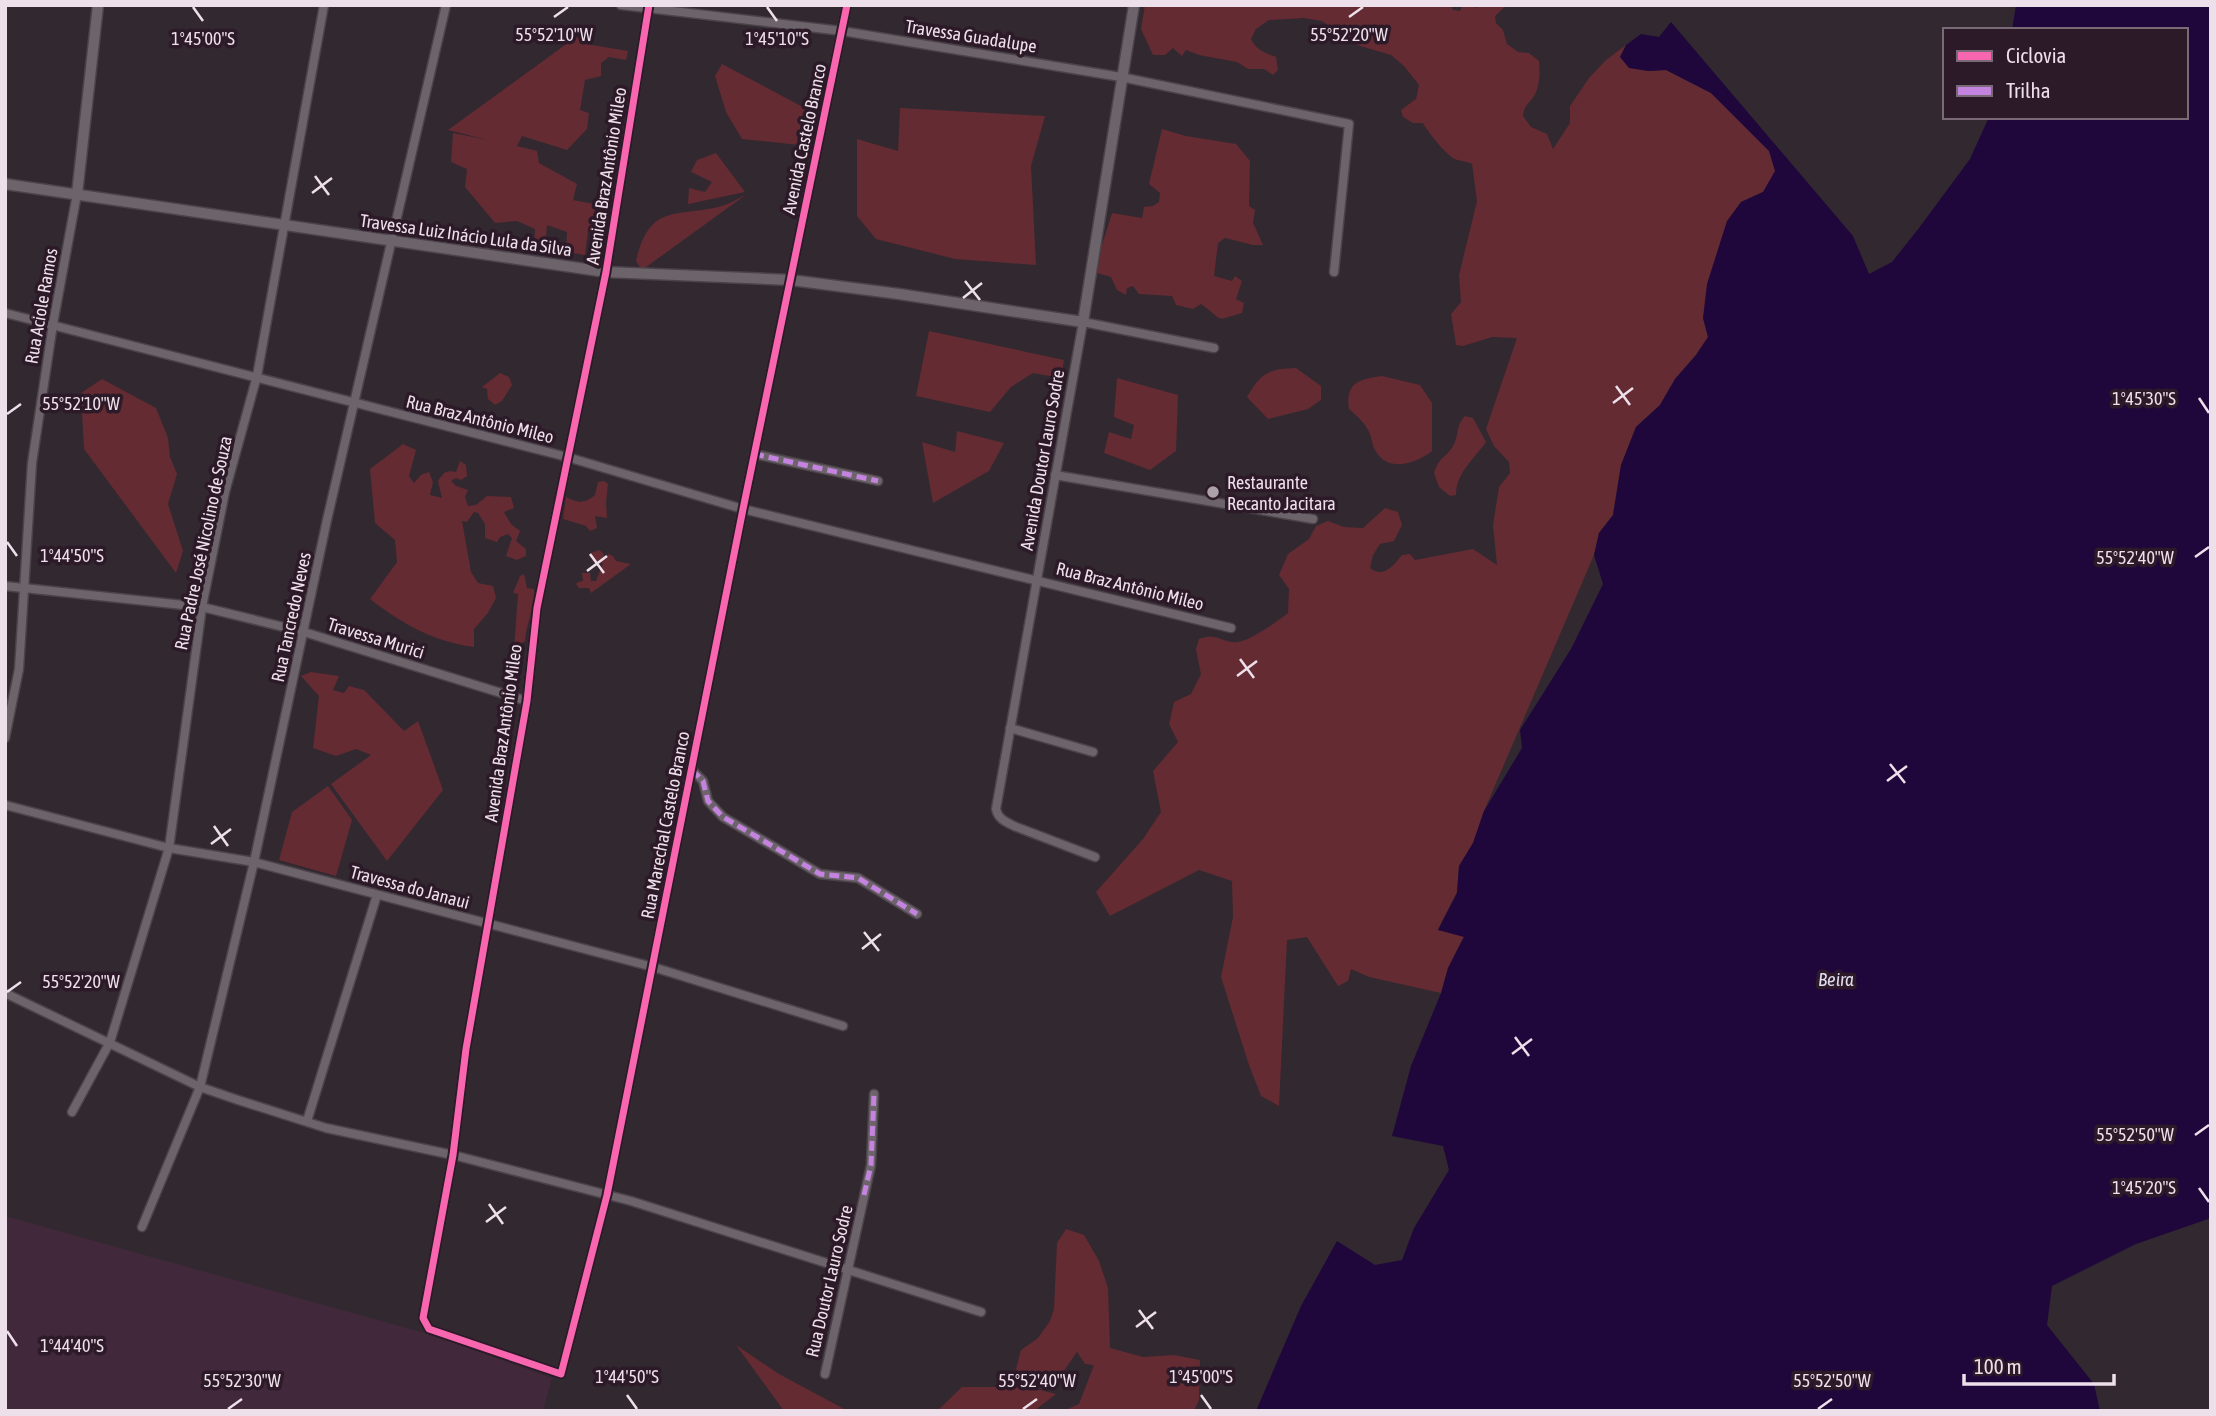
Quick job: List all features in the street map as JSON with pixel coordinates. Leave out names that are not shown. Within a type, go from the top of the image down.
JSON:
[{"type":"street","name":"Rua Aciole Ramos","points":[[5,738],[19,669],[32,463],[53,324],[77,194],[98,5]]},
{"type":"street","name":"Rua Padre José Nicolino de Souza","points":[[72,1112],[110,1042],[169,848],[202,607],[225,492],[257,376],[324,5]]},
{"type":"street","name":"Rua Tancredo Neves","points":[[142,1227],[200,1087],[254,862],[327,520],[394,240],[446,5]]},
{"type":"street","name":"Travessa Guadalupe","points":[[621,5],[842,31],[1121,77],[1349,124],[1334,272]]},
{"type":"street","name":"Avenida Castelo Branco","points":[[790,280],[847,5]]},
{"type":"street","name":"Avenida Doutor Lauro Sodre","points":[[1095,857],[1014,826],[997,815],[996,809],[1083,322],[1134,5]]},
{"type":"street","name":"Avenida Braz Antônio Mileo","points":[[561,1374],[429,1329],[424,1322],[453,1155],[466,1049],[527,701],[537,608],[606,272],[649,7]]},
{"type":"street","name":"Travessa Luiz Inácio Lula da Silva","points":[[5,184],[606,272],[790,280],[899,294],[1083,322],[1213,348]]},
{"type":"street","name":"Rua Marechal Castelo Branco","points":[[561,1374],[607,1195],[790,280]]},
{"type":"street","name":"Rua Braz Antônio Mileo","points":[[5,313],[566,457],[743,509],[1231,628]]},
{"type":"street","points":[[754,454],[878,481]]},
{"type":"street","points":[[1055,475],[1313,519]]},
{"type":"street","name":"Travessa Murici","points":[[5,586],[202,607],[304,632],[527,701]]},
{"type":"street","points":[[1010,728],[1094,752]]},
{"type":"street","points":[[692,770],[703,781],[708,801],[723,817],[820,874],[858,878],[918,914]]},
{"type":"street","name":"Travessa do Janaui","points":[[5,805],[169,848],[254,862],[653,967],[843,1026]]},
{"type":"street","points":[[306,1121],[377,895]]},
{"type":"street","points":[[5,993],[200,1087],[306,1121],[607,1195],[848,1268],[981,1312]]},
{"type":"street","name":"Rua Doutor Lauro Sodre","points":[[825,1374],[871,1166],[874,1094]]},
{"type":"shaded area","points":[[1145,5],[1450,5],[1453,10],[1460,11],[1463,5],[1473,5],[1476,8],[1480,5],[1507,5],[1495,16],[1507,44],[1518,52],[1529,53],[1539,61],[1537,88],[1525,107],[1523,116],[1531,127],[1547,134],[1553,149],[1570,123],[1570,106],[1589,78],[1606,60],[1626,45],[1620,57],[1648,71],[1666,70],[1711,93],[1769,151],[1776,171],[1763,192],[1741,202],[1703,318],[1708,337],[1675,379],[1660,405],[1636,427],[1621,465],[1613,515],[1599,533],[1594,555],[1484,811],[1473,843],[1459,866],[1457,892],[1438,929],[1464,936],[1448,968],[1441,993],[1369,977],[1351,969],[1348,981],[1338,986],[1307,937],[1287,940],[1279,1106],[1261,1096],[1221,977],[1233,917],[1232,881],[1199,870],[1110,916],[1096,892],[1143,839],[1161,812],[1153,771],[1178,742],[1169,724],[1174,702],[1191,694],[1201,674],[1196,649],[1199,639],[1216,637],[1233,642],[1243,641],[1288,613],[1289,589],[1279,575],[1288,554],[1309,539],[1316,526],[1328,521],[1344,527],[1363,528],[1385,508],[1398,512],[1402,525],[1394,541],[1380,544],[1373,555],[1370,568],[1375,571],[1388,569],[1402,555],[1410,554],[1415,560],[1473,549],[1497,565],[1493,525],[1499,487],[1510,473],[1509,462],[1494,446],[1486,429],[1517,338],[1492,337],[1463,346],[1456,345],[1451,314],[1461,302],[1459,275],[1477,201],[1472,164],[1451,157],[1423,123],[1413,123],[1403,117],[1401,110],[1416,99],[1419,85],[1404,66],[1391,55],[1357,45],[1322,21],[1304,18],[1269,20],[1256,29],[1251,39],[1255,46],[1276,57],[1278,70],[1273,75],[1264,69],[1248,69],[1237,62],[1186,50],[1182,56],[1173,48],[1165,55],[1153,55],[1141,29]]},
{"type":"shaded area","points":[[576,37],[586,39],[586,44],[628,51],[626,60],[609,57],[601,63],[601,76],[585,80],[580,110],[589,113],[587,129],[567,150],[522,136],[517,146],[537,151],[539,163],[577,184],[573,200],[610,207],[602,235],[588,231],[585,255],[566,252],[567,232],[547,225],[545,251],[534,251],[535,229],[517,221],[495,223],[465,187],[467,169],[451,162],[453,133],[488,140],[448,130]]},
{"type":"shaded area","points":[[722,64],[816,114],[809,146],[742,139],[726,112],[715,76]]},
{"type":"shaded area","points":[[900,108],[1045,116],[1031,166],[1036,265],[955,259],[876,239],[857,216],[857,139],[898,151]]},
{"type":"shaded area","points":[[1162,129],[1236,144],[1250,161],[1249,206],[1255,210],[1253,223],[1263,245],[1225,238],[1218,243],[1214,276],[1232,281],[1235,276],[1242,281],[1236,299],[1244,303],[1242,313],[1220,318],[1201,304],[1193,309],[1176,305],[1172,296],[1139,294],[1133,286],[1127,288],[1126,295],[1117,290],[1111,277],[1097,273],[1112,213],[1142,218],[1144,207],[1159,202],[1160,193],[1149,184]]},
{"type":"shaded area","points":[[716,153],[745,192],[688,204],[689,188],[705,192],[712,182],[691,172],[697,160]]},
{"type":"shaded area","points":[[747,194],[642,270],[636,261],[642,242],[657,221],[678,213],[722,206]]},
{"type":"shaded area","points":[[929,331],[1064,360],[1061,378],[1033,373],[1011,387],[990,412],[916,396]]},
{"type":"shaded area","points":[[1296,368],[1321,386],[1321,400],[1308,409],[1268,419],[1247,397],[1257,382],[1272,371]]},
{"type":"shaded area","points":[[500,373],[509,377],[512,385],[502,401],[495,405],[488,399],[487,389],[482,387]]},
{"type":"shaded area","points":[[1382,376],[1420,385],[1432,403],[1432,451],[1418,460],[1394,464],[1380,457],[1366,427],[1349,409],[1348,400],[1352,387],[1361,381]]},
{"type":"shaded area","points":[[1117,378],[1178,395],[1176,451],[1150,470],[1104,453],[1109,432],[1131,439],[1134,425],[1114,417]]},
{"type":"shaded area","points":[[102,379],[156,408],[168,438],[170,457],[177,474],[168,504],[183,551],[176,573],[84,449],[81,393]]},
{"type":"shaded area","points":[[1465,416],[1473,418],[1486,442],[1462,473],[1456,495],[1450,496],[1439,487],[1434,473],[1438,463],[1453,446]]},
{"type":"shaded area","points":[[957,431],[1004,443],[989,471],[933,503],[922,442],[955,452]]},
{"type":"shaded area","points":[[403,444],[416,450],[409,476],[414,483],[421,475],[429,472],[433,482],[430,495],[442,498],[438,481],[446,472],[456,472],[460,461],[466,465],[467,476],[451,481],[468,490],[465,497],[468,506],[476,505],[487,496],[511,497],[514,508],[504,512],[511,524],[520,531],[516,541],[526,549],[526,556],[517,560],[506,556],[512,538],[508,534],[500,537],[497,542],[485,538],[485,524],[478,513],[474,512],[467,522],[462,521],[471,572],[478,583],[493,586],[496,598],[488,613],[474,629],[474,647],[445,641],[419,630],[370,599],[397,562],[395,540],[375,523],[370,469]]},
{"type":"shaded area","points":[[604,481],[608,484],[607,518],[595,516],[597,528],[590,531],[586,526],[563,519],[566,497],[578,501],[588,500],[595,495],[598,482]]},
{"type":"shaded area","points":[[599,550],[605,560],[608,554],[616,561],[631,564],[591,593],[589,588],[579,588],[576,584],[583,581],[582,573],[590,573],[591,581],[596,581],[603,563],[592,561],[593,558],[589,557],[591,553]]},
{"type":"shaded area","points":[[524,574],[527,588],[534,589],[534,602],[525,641],[514,649],[518,594],[513,593],[520,576]]},
{"type":"shaded area","points":[[311,672],[339,676],[333,690],[344,693],[349,686],[364,690],[404,731],[418,721],[443,790],[387,861],[331,784],[371,755],[356,749],[336,756],[313,748],[319,696],[301,676]]},
{"type":"shaded area","points":[[328,786],[352,820],[336,876],[279,860],[292,812]]},
{"type":"shaded area","points":[[5,1216],[428,1334],[552,1378],[543,1411],[5,1411]]},
{"type":"shaded area","points":[[1066,1229],[1084,1235],[1099,1261],[1108,1288],[1110,1348],[1143,1357],[1174,1355],[1200,1360],[1199,1400],[1194,1411],[1063,1411],[1079,1404],[1094,1365],[1085,1364],[1077,1352],[1051,1389],[1033,1388],[1056,1394],[1034,1411],[937,1411],[962,1387],[1026,1387],[1016,1369],[1021,1350],[1038,1338],[1050,1321],[1054,1309],[1057,1243]]},
{"type":"shaded area","points":[[736,1345],[779,1374],[848,1411],[784,1411]]},
{"type":"water","name":"Beira","points":[[2016,5],[2211,5],[2211,1218],[2136,1244],[2052,1286],[2047,1325],[2094,1384],[2100,1411],[1256,1411],[1301,1306],[1337,1241],[1375,1265],[1402,1260],[1414,1228],[1449,1170],[1443,1146],[1392,1136],[1411,1066],[1441,993],[1448,968],[1464,937],[1438,930],[1457,893],[1459,866],[1473,843],[1484,811],[1522,748],[1520,730],[1571,649],[1603,584],[1594,555],[1599,533],[1613,515],[1621,465],[1636,427],[1660,405],[1675,379],[1708,337],[1703,318],[1707,284],[1727,221],[1741,202],[1763,192],[1775,171],[1769,151],[1711,93],[1666,70],[1629,68],[1620,57],[1626,45],[1641,34],[1659,37],[1671,22],[1853,236],[1869,274],[1892,262],[1919,228],[1970,159],[1988,119],[2188,119],[2188,28],[2012,28]]},
{"type":"marked path","points":[[754,454],[878,481]]},
{"type":"marked path","points":[[692,770],[703,781],[708,801],[723,817],[820,874],[858,878],[917,914]]},
{"type":"marked path","points":[[864,1195],[871,1165],[874,1094]]},
{"type":"cycle path","points":[[649,5],[606,272],[537,608],[527,701],[466,1049],[453,1155],[423,1318],[429,1329],[561,1374],[607,1195],[743,509],[847,5]]},
{"type":"place","name":"Restaurante Recanto Jacitara","points":[[1213,492]]}]
